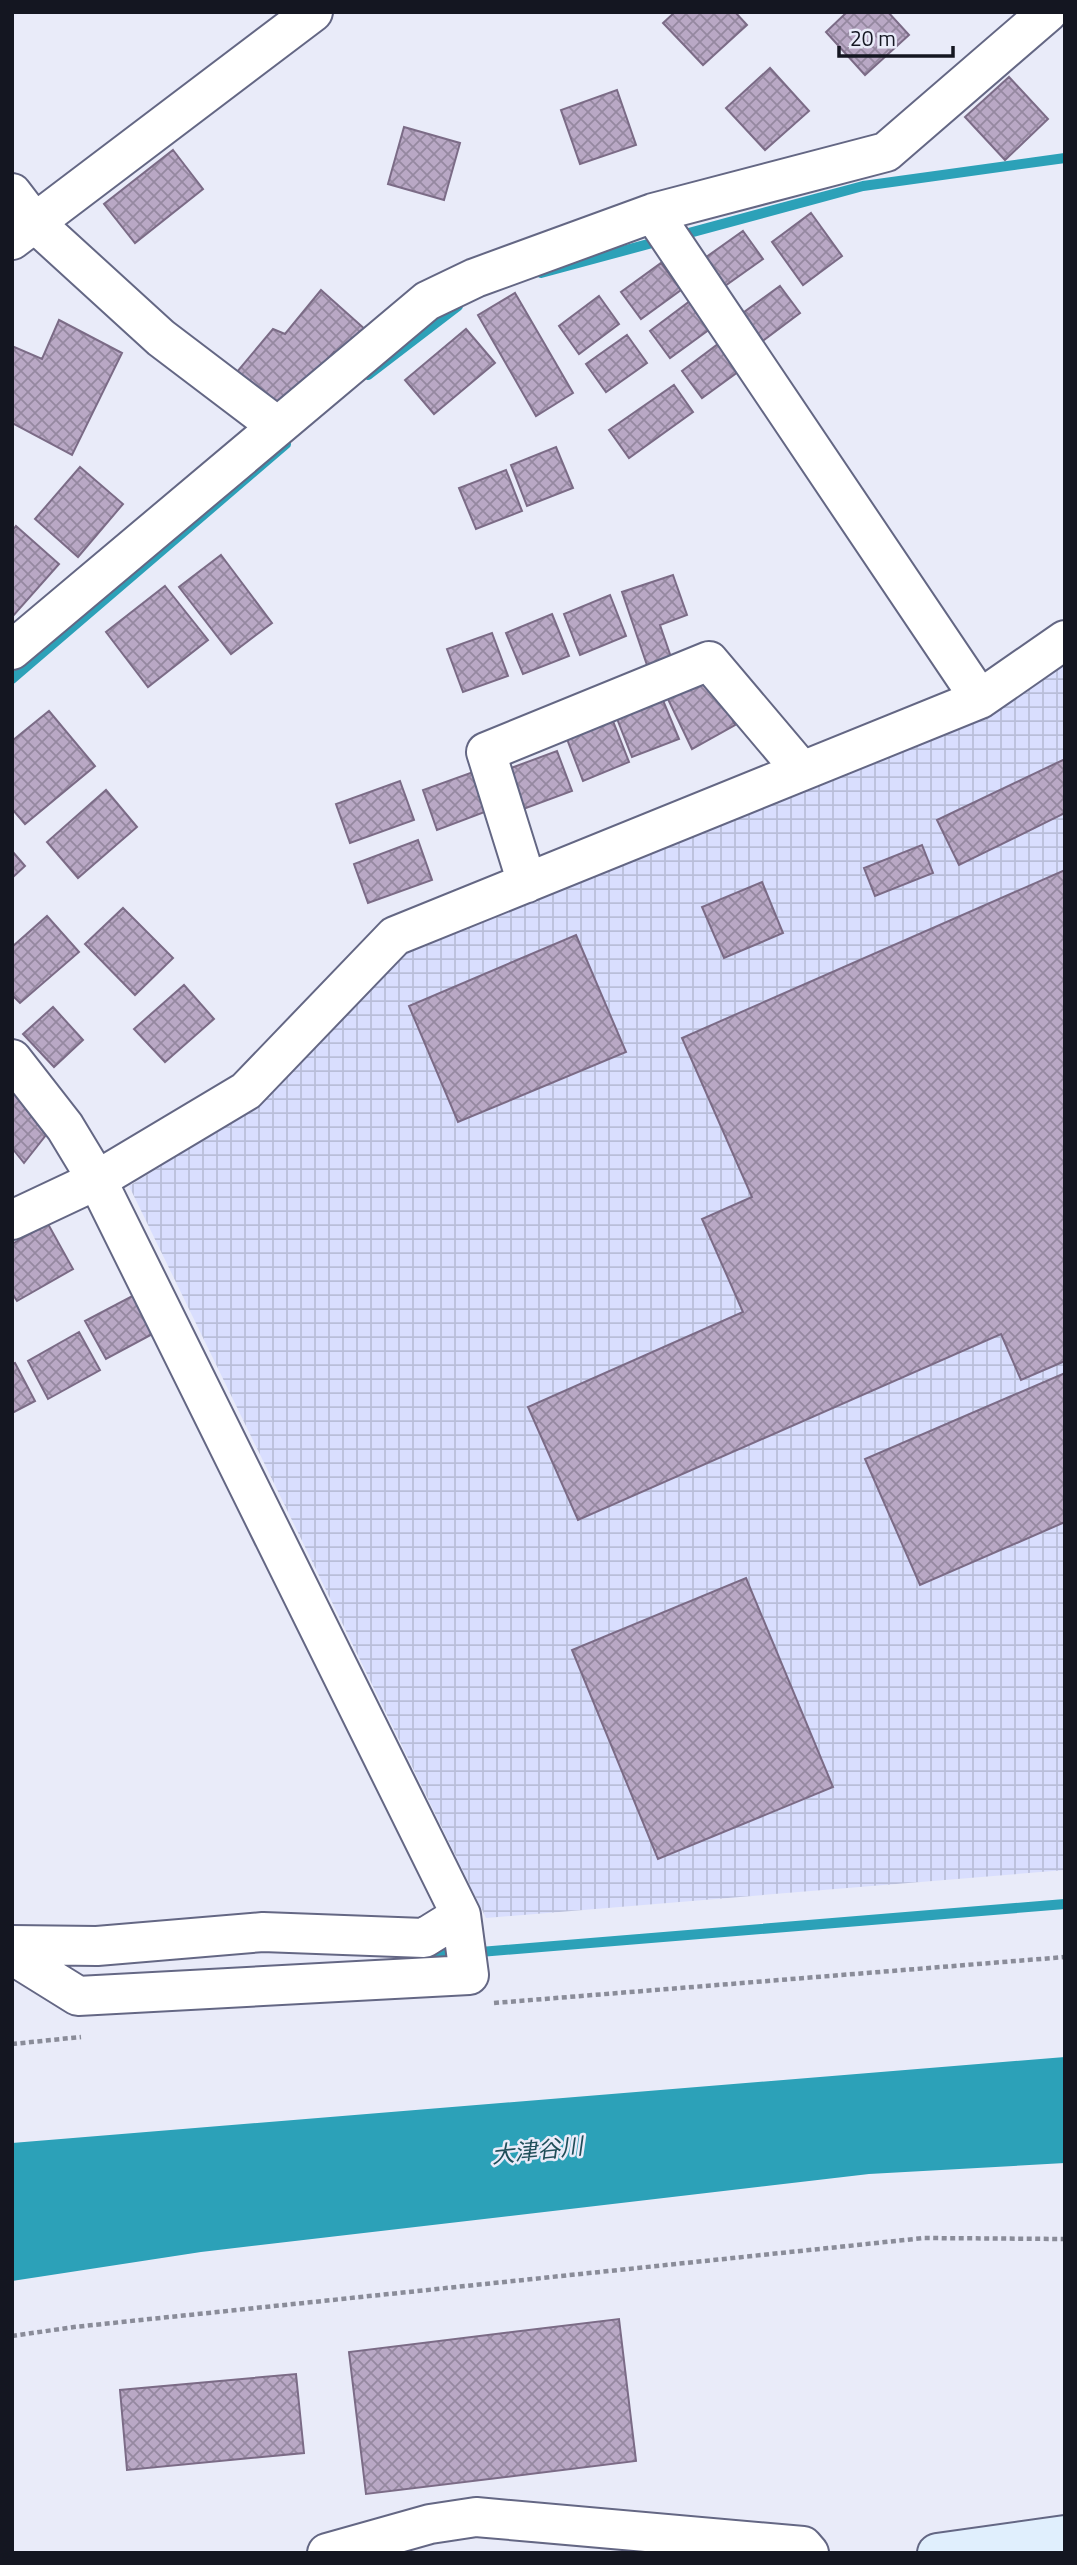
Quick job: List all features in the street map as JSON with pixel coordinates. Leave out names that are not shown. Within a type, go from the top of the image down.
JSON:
[{"type":"main road","points":[[937,2553],[1065,2535]]},
{"type":"street","points":[[277,426],[162,338],[20,219],[313,12]]},
{"type":"street","points":[[12,650],[426,301],[475,278],[653,213],[887,152],[1048,12]]},
{"type":"street","points":[[653,213],[980,699]]},
{"type":"street","points":[[12,1220],[97,1180],[246,1091],[395,936],[980,699],[1065,640]]},
{"type":"street","points":[[527,883],[486,752],[709,661],[802,771]]},
{"type":"street","points":[[12,1059],[65,1127],[97,1180],[461,1915],[469,1975],[78,1996],[12,1955]]},
{"type":"street","points":[[12,1945],[97,1946],[263,1932],[424,1938],[461,1915]]},
{"type":"street","points":[[327,2553],[430,2524],[476,2517],[803,2546],[809,2553]]},
{"type":"path","points":[[486,2004],[1065,1956]]},
{"type":"path","points":[[12,2044],[87,2037]]},
{"type":"path","points":[[12,2336],[74,2327],[924,2238],[1065,2239]]},
{"type":"shaded area","points":[[1065,650],[1065,1870],[486,1918],[129,1186],[254,1108],[403,947]]},
{"type":"water","name":"大津谷川","points":[[1065,2057],[1065,2163],[869,2174],[201,2252],[12,2281],[12,2143]]},
{"type":"building","points":[[675,12],[735,12],[747,25],[703,65],[663,23]]},
{"type":"building","points":[[847,12],[888,12],[909,35],[865,75],[826,32]]},
{"type":"building","points":[[770,68],[809,111],[765,150],[726,108]]},
{"type":"building","points":[[1009,77],[1048,119],[1005,160],[965,117]]},
{"type":"building","points":[[617,90],[636,145],[580,164],[561,110]]},
{"type":"building","points":[[404,127],[460,143],[444,200],[388,184]]},
{"type":"building","points":[[173,150],[203,189],[135,243],[104,204]]},
{"type":"building","points":[[811,213],[842,256],[803,285],[772,242]]},
{"type":"building","points":[[743,231],[763,259],[722,288],[702,260]]},
{"type":"building","points":[[661,263],[681,290],[641,319],[621,292]]},
{"type":"building","points":[[780,286],[800,313],[760,343],[740,315]]},
{"type":"building","points":[[321,290],[367,331],[340,358],[334,352],[296,397],[273,411],[231,379],[273,329],[285,334]]},
{"type":"building","points":[[515,293],[573,393],[536,416],[478,315]]},
{"type":"building","points":[[599,296],[619,324],[579,354],[559,326]]},
{"type":"building","points":[[690,301],[710,329],[670,358],[650,331]]},
{"type":"building","points":[[59,320],[122,353],[72,455],[12,423],[12,346],[42,359]]},
{"type":"building","points":[[466,329],[495,363],[434,414],[405,380]]},
{"type":"building","points":[[627,335],[647,363],[606,392],[586,364]]},
{"type":"building","points":[[722,341],[742,369],[702,398],[682,371]]},
{"type":"building","points":[[674,385],[693,412],[629,458],[609,430]]},
{"type":"building","points":[[556,447],[573,488],[527,506],[511,465]]},
{"type":"building","points":[[80,467],[123,504],[78,557],[35,519]]},
{"type":"building","points":[[506,470],[522,511],[476,529],[459,488]]},
{"type":"building","points":[[16,526],[59,564],[13,616],[12,531]]},
{"type":"building","points":[[221,555],[272,623],[231,654],[179,587]]},
{"type":"building","points":[[673,575],[687,615],[660,625],[672,660],[648,668],[622,592]]},
{"type":"building","points":[[165,586],[208,640],[148,687],[106,632]]},
{"type":"building","points":[[610,595],[626,636],[580,655],[564,614]]},
{"type":"building","points":[[552,614],[569,656],[523,674],[506,633]]},
{"type":"building","points":[[492,633],[508,676],[463,692],[447,649]]},
{"type":"building","points":[[712,676],[735,725],[692,749],[666,695]]},
{"type":"building","points":[[662,698],[679,739],[632,757],[616,716]]},
{"type":"building","points":[[49,711],[95,766],[25,824],[12,809],[12,741]]},
{"type":"building","points":[[613,721],[629,762],[583,781],[567,739]]},
{"type":"building","points":[[557,751],[572,791],[518,811],[503,771]]},
{"type":"building","points":[[1065,759],[1065,813],[959,865],[937,820]]},
{"type":"building","points":[[476,771],[490,810],[437,830],[423,790]]},
{"type":"building","points":[[400,781],[414,820],[350,843],[336,804]]},
{"type":"building","points":[[106,790],[137,827],[78,878],[47,842]]},
{"type":"building","points":[[418,840],[432,880],[368,903],[354,864]]},
{"type":"building","points":[[922,845],[933,873],[875,896],[864,868]]},
{"type":"building","points":[[12,851],[25,866],[12,878]]},
{"type":"building","points":[[1065,870],[1065,1361],[1021,1380],[1001,1334],[578,1520],[528,1407],[743,1312],[702,1219],[752,1197],[682,1038]]},
{"type":"building","points":[[762,882],[783,933],[724,958],[702,907]]},
{"type":"building","points":[[123,908],[173,958],[135,995],[85,944]]},
{"type":"building","points":[[47,916],[79,952],[20,1003],[12,995],[12,947]]},
{"type":"building","points":[[576,935],[626,1052],[458,1122],[409,1006]]},
{"type":"building","points":[[184,985],[214,1019],[165,1062],[134,1029]]},
{"type":"building","points":[[53,1007],[83,1040],[54,1067],[23,1034]]},
{"type":"building","points":[[12,1091],[46,1135],[24,1163],[12,1148]]},
{"type":"building","points":[[48,1224],[73,1269],[17,1301],[12,1293],[12,1244]]},
{"type":"building","points":[[138,1293],[158,1331],[106,1359],[85,1321]]},
{"type":"building","points":[[79,1332],[100,1370],[48,1399],[28,1361]]},
{"type":"building","points":[[15,1363],[35,1401],[12,1413],[12,1364]]},
{"type":"building","points":[[1065,1373],[1065,1522],[920,1585],[865,1459]]},
{"type":"building","points":[[746,1578],[833,1787],[658,1859],[572,1650]]},
{"type":"building","points":[[619,2319],[636,2461],[366,2494],[349,2352]]},
{"type":"building","points":[[296,2374],[304,2453],[127,2470],[120,2390]]},
{"type":"waterway","points":[[541,273],[863,186],[1065,158]]},
{"type":"waterway","points":[[368,375],[458,306]]},
{"type":"waterway","points":[[12,679],[286,444]]},
{"type":"waterway","points":[[420,1954],[444,1955],[1065,1904]]}]
